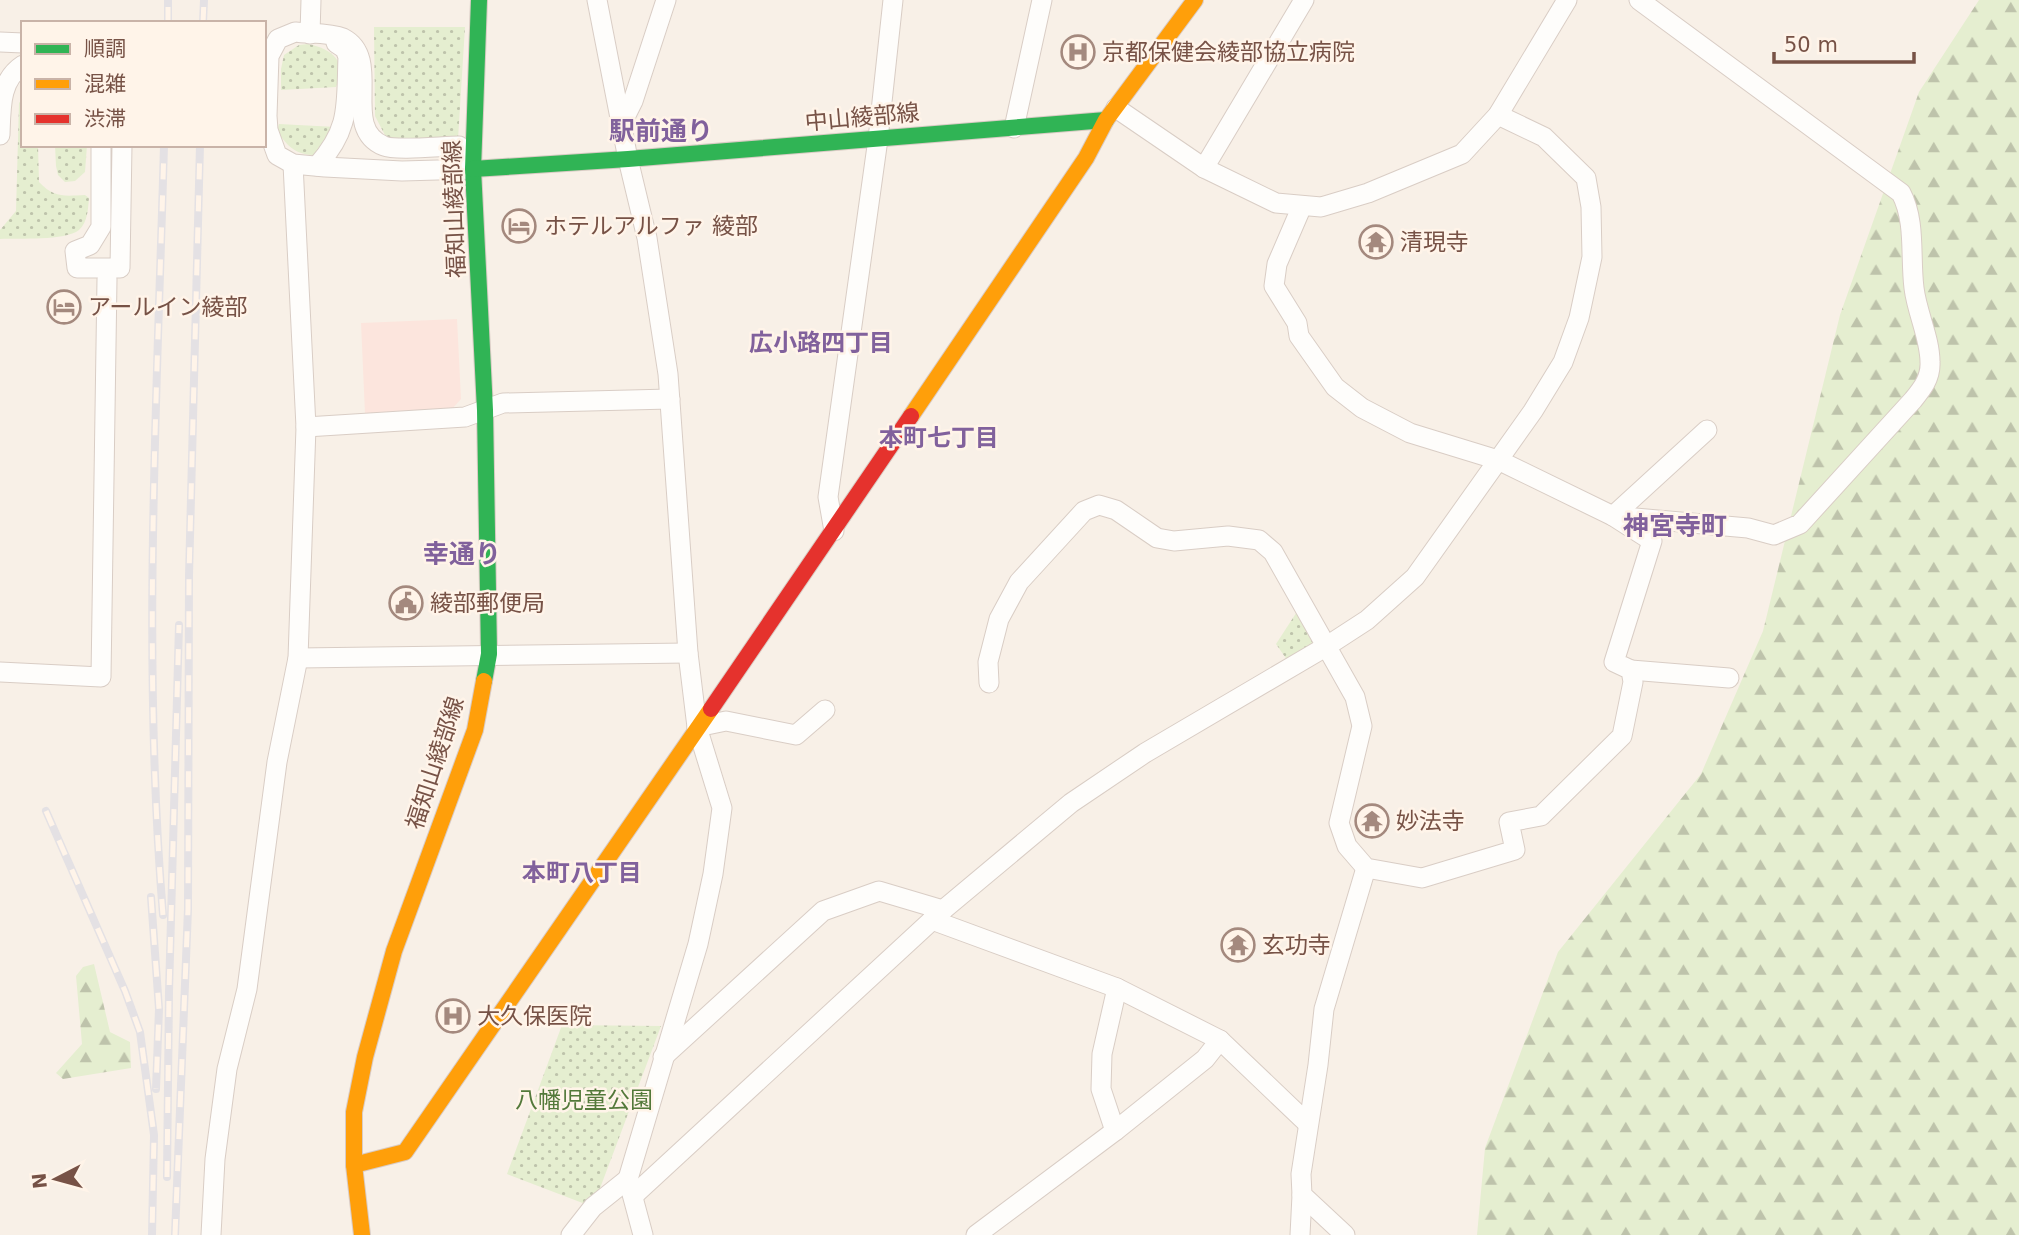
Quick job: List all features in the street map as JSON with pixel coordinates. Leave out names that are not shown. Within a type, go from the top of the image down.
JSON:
[{"type":"main road","name":"福知山綾部線","points":[[362,1235],[354,1165],[354,1112],[365,1057],[394,951],[475,730],[489,654],[485,410],[472,169],[479,0]]},
{"type":"main road","points":[[354,1165],[405,1152],[834,531],[1087,158],[1111,114],[1195,0]]},
{"type":"main road","name":"中山綾部線","points":[[472,169],[1014,128],[1111,114]]},
{"type":"street","points":[[311,0],[314,34]]},
{"type":"street","points":[[597,0],[628,159],[647,238],[668,374],[688,653],[697,727],[722,808],[713,874],[698,944],[663,1058],[631,1187],[643,1235]]},
{"type":"street","points":[[622,123],[633,101],[666,0]]},
{"type":"street","points":[[834,531],[828,496],[878,139],[893,0]]},
{"type":"street","points":[[1014,128],[1042,0]]},
{"type":"street","points":[[1203,168],[1304,0]]},
{"type":"street","points":[[1111,114],[1203,168],[1276,203],[1321,207],[1368,193],[1462,154],[1498,115],[1567,0]]},
{"type":"street","points":[[1613,516],[1748,528],[1774,535],[1800,524],[1924,387],[1929,375],[1930,361],[1914,289],[1909,208],[1901,193],[1639,0]]},
{"type":"street","points":[[295,32],[333,35],[352,44],[362,61],[360,91],[371,138],[386,148],[459,146],[472,169],[402,171],[292,164],[278,155],[268,130],[267,91],[269,56],[278,39],[295,32]]},
{"type":"street","points":[[314,34],[345,49],[348,57],[344,120],[335,144],[317,166]]},
{"type":"street","points":[[0,42],[21,43]]},
{"type":"street","points":[[0,135],[2,81],[21,66]]},
{"type":"street","points":[[571,1235],[593,1208],[631,1187],[937,915],[1071,803],[1145,753],[1367,620],[1415,577],[1533,411],[1563,362],[1579,318],[1592,257],[1591,207],[1586,178],[1544,137],[1498,115]]},
{"type":"street","points":[[101,147],[102,227],[90,245],[75,251],[77,268],[120,268],[122,147]]},
{"type":"street","points":[[211,1235],[215,1159],[227,1069],[247,989],[277,762],[298,658],[306,427],[292,164]]},
{"type":"street","points":[[1302,206],[1277,264],[1275,286],[1293,316],[1299,337],[1335,387],[1362,408],[1410,433],[1498,460],[1613,516],[1652,541],[1615,662],[1631,670],[1729,678]]},
{"type":"street","points":[[0,672],[101,677],[107,279]]},
{"type":"street","points":[[306,427],[465,418],[503,403],[670,399]]},
{"type":"street","points":[[1613,516],[1707,430]]},
{"type":"street","points":[[989,683],[988,662],[999,619],[1020,582],[1084,511],[1099,505],[1116,510],[1157,538],[1174,541],[1228,536],[1259,540],[1273,552],[1355,697],[1362,726],[1339,823],[1347,846],[1366,868],[1422,878],[1515,850],[1508,822],[1541,816],[1622,736],[1633,682],[1631,670]]},
{"type":"street","points":[[298,658],[688,653]]},
{"type":"street","points":[[697,727],[726,721],[796,735],[825,710]]},
{"type":"street","points":[[1300,1235],[1301,1174],[1324,1009],[1366,868]]},
{"type":"street","points":[[663,1058],[823,911],[879,891],[1117,988],[1220,1040],[1307,1123]]},
{"type":"street","points":[[1115,1131],[1101,1089],[1102,1054],[1117,988]]},
{"type":"street","points":[[976,1235],[1115,1131],[1205,1059],[1220,1040]]},
{"type":"street","points":[[1302,1195],[1345,1235]]},
{"type":"shaded area","points":[[457,319],[461,399],[450,411],[365,414],[361,323]]},
{"type":"green space","points":[[1979,0],[2019,0],[2019,1235],[1477,1235],[1485,1148],[1558,952],[1701,774],[1763,631],[1840,315],[1919,92]]},
{"type":"green space","points":[[374,27],[465,27],[458,139],[387,139],[375,116]]},
{"type":"green space","points":[[308,44],[324,49],[336,58],[340,70],[336,87],[281,90],[284,55],[299,45]]},
{"type":"green space","points":[[21,100],[21,147],[38,147],[39,182],[55,193],[65,196],[85,195],[89,198],[84,223],[72,234],[0,239],[0,230],[16,211]]},
{"type":"green space","points":[[279,124],[336,127],[316,155],[303,154],[289,146],[277,131]]},
{"type":"green space","points":[[55,147],[87,147],[85,172],[75,181],[65,182],[58,175]]},
{"type":"green space","points":[[1302,604],[1327,646],[1292,667],[1276,644]]},
{"type":"green space","points":[[94,964],[110,1032],[130,1042],[131,1068],[63,1079],[56,1073],[82,1044],[76,976],[83,967]]},
{"type":"green space","name":"八幡児童公園","points":[[562,1025],[661,1026],[593,1207],[507,1174]]},
{"type":"railway","points":[[168,0],[168,21]]},
{"type":"railway","points":[[203,21],[204,0]]},
{"type":"railway","points":[[163,915],[153,723],[152,626],[164,147]]},
{"type":"railway","points":[[175,1235],[188,909],[189,576],[200,147]]},
{"type":"railway","points":[[167,1177],[179,625]]},
{"type":"railway","points":[[46,811],[125,991],[140,1032],[154,1135],[152,1235]]},
{"type":"railway","points":[[151,897],[159,1009],[156,1089]]},
{"type":"traffic: fast","points":[[479,0],[473,169],[485,410],[489,654],[484,681]]},
{"type":"traffic: fast","points":[[473,169],[1106,120]]},
{"type":"traffic: slow","points":[[911,416],[1086,158],[1106,120],[1195,0]]},
{"type":"traffic: slow","points":[[362,1235],[354,1165],[354,1112],[365,1057],[394,951],[475,730],[484,681]]},
{"type":"traffic: slow","points":[[354,1165],[405,1152],[711,709]]},
{"type":"traffic: jam","points":[[711,709],[911,416]]},
{"type":"place","name":"京都保健会綾部協立病院","points":[[1078,52]]},
{"type":"place","name":"ホテルアルファ 綾部","points":[[519,226]]},
{"type":"place","name":"清現寺","points":[[1376,242]]},
{"type":"place","name":"アールイン綾部","points":[[64,307]]},
{"type":"place","name":"綾部郵便局","points":[[406,603]]},
{"type":"place","name":"妙法寺","points":[[1372,821]]},
{"type":"place","name":"玄功寺","points":[[1238,945]]},
{"type":"place","name":"大久保医院","points":[[453,1016]]},
{"type":"district","name":"駅前通り","points":[[661,131]]},
{"type":"district","name":"広小路四丁目","points":[[821,343]]},
{"type":"district","name":"本町七丁目","points":[[939,438]]},
{"type":"district","name":"神宮寺町","points":[[1675,526]]},
{"type":"district","name":"幸通り","points":[[462,554]]},
{"type":"district","name":"本町八丁目","points":[[582,873]]}]
